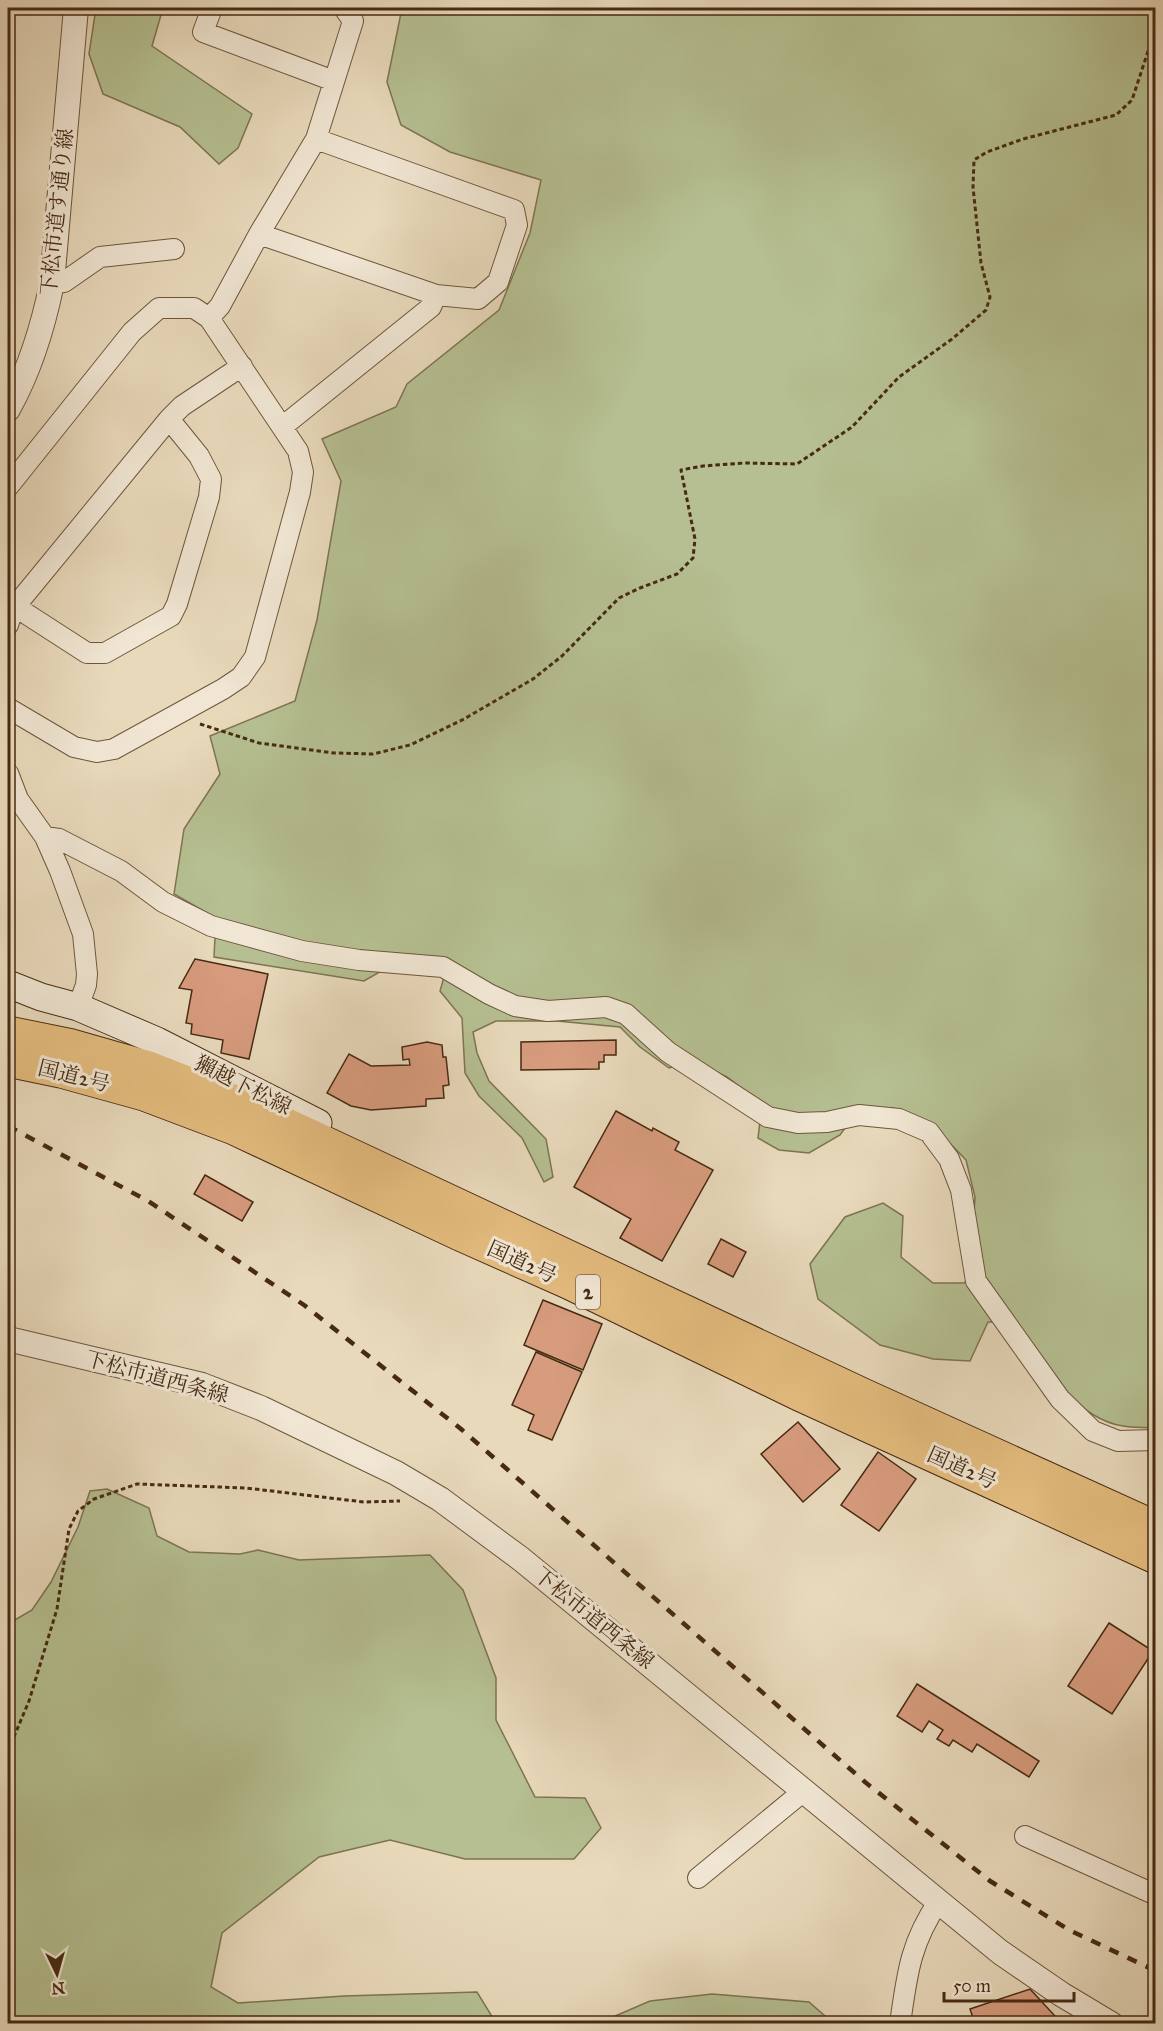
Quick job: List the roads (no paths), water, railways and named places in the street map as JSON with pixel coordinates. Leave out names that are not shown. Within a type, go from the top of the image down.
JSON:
[{"type":"highway","name":"国道2号","points":[[8,1033],[72,1046],[149,1068],[248,1107],[865,1396],[1155,1528]]},
{"type":"highway","name":"国道2号","points":[[8,1060],[61,1071],[144,1094],[234,1128],[578,1287],[796,1393],[1155,1557]]},
{"type":"main road","name":"獺越下松線","points":[[8,984],[41,997],[78,1007],[157,1041],[322,1126],[468,1209]]},
{"type":"street","name":"下松市道す通り線","points":[[8,409],[20,388],[44,324],[52,283],[76,8]]},
{"type":"street","points":[[212,8],[203,32],[334,81]]},
{"type":"street","points":[[209,318],[220,306],[259,234],[316,139],[353,21],[344,8]]},
{"type":"street","points":[[259,234],[436,295],[478,299],[498,282],[517,225],[514,210],[316,139]]},
{"type":"street","points":[[52,283],[64,282],[100,257],[174,249]]},
{"type":"street","points":[[282,427],[431,307],[436,295]]},
{"type":"street","points":[[8,487],[132,332],[159,308],[194,308],[209,318],[297,451],[303,472],[300,492],[255,657],[242,677],[114,749],[97,752],[74,747],[8,708]]},
{"type":"street","points":[[10,617],[169,419],[182,406],[242,366]]},
{"type":"street","points":[[10,617],[25,613],[87,653],[105,653],[171,616],[177,604],[206,507],[211,479],[199,456],[169,419]]},
{"type":"street","points":[[8,773],[13,796],[45,837],[60,871],[82,934],[87,974],[86,985],[78,1007]]},
{"type":"street","points":[[45,837],[59,839],[121,871],[163,902],[211,926],[302,951],[358,960],[443,967],[489,994],[515,1006],[548,1011],[606,1007],[626,1014],[668,1052],[768,1117],[798,1123],[827,1122],[859,1115],[899,1119],[929,1131],[949,1159],[961,1190],[976,1281],[1060,1399],[1093,1431],[1118,1441],[1155,1440]]},
{"type":"street","name":"下松市道西条線","points":[[8,1339],[202,1385],[261,1408],[327,1439],[396,1473],[441,1499],[521,1559],[1000,1952],[1061,1994],[1111,2024]]},
{"type":"street","points":[[698,1878],[805,1790]]},
{"type":"street","points":[[1025,1836],[1155,1895]]},
{"type":"street","points":[[900,2024],[914,1946],[927,1918],[939,1901]]},
{"type":"railway","points":[[8,1126],[148,1201],[304,1305],[461,1429],[865,1782],[990,1881],[1071,1931],[1156,1971]]}]
